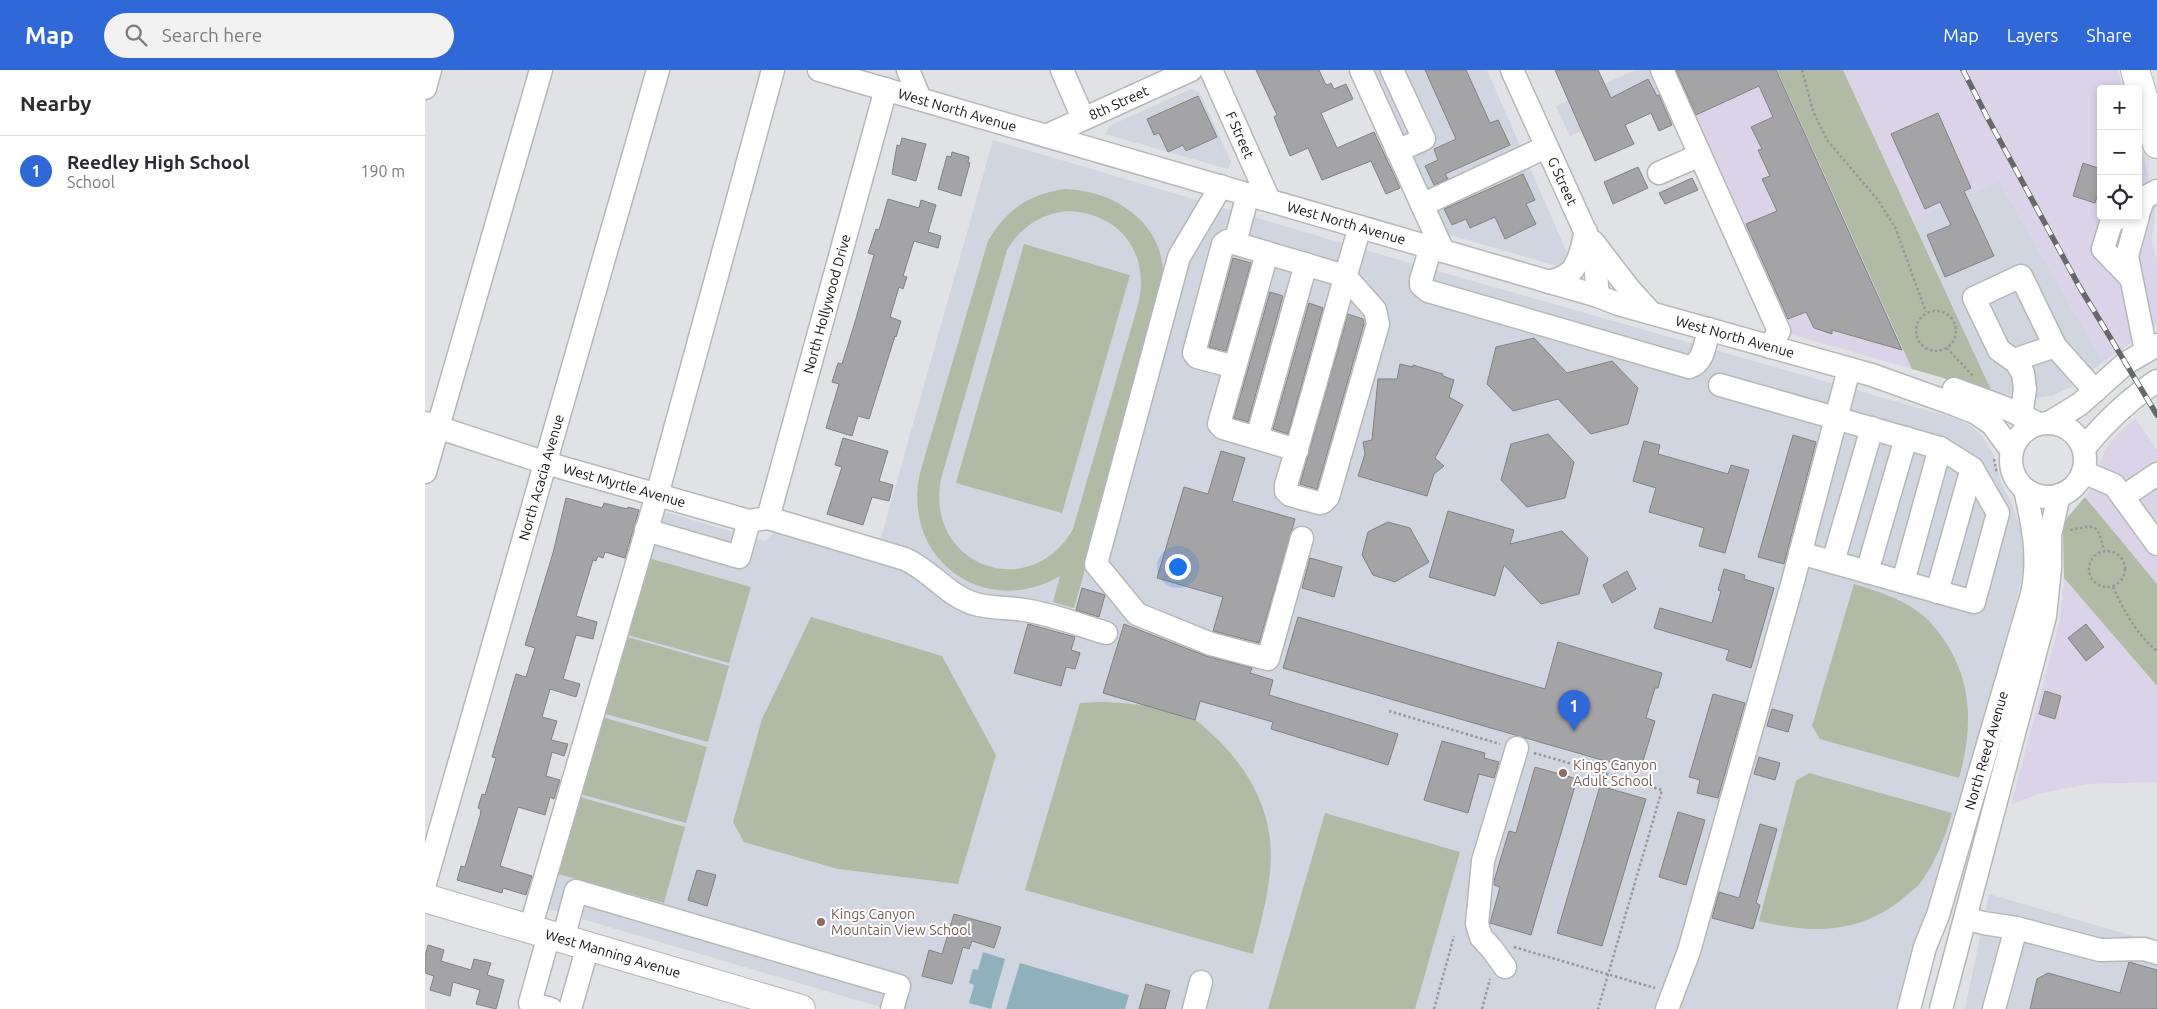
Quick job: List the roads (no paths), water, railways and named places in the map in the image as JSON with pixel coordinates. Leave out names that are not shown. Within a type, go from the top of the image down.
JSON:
[{"type":"main road","points":[[2135,70],[2157,144]]},
{"type":"main road","name":"West Manning Avenue","points":[[425,898],[801,1009]]},
{"type":"street","points":[[425,88],[430,70]]},
{"type":"street","points":[[425,472],[431,425],[541,70]]},
{"type":"street","name":"North Acacia Avenue","points":[[425,883],[658,70]]},
{"type":"street","points":[[570,1009],[558,937],[646,530],[773,70]]},
{"type":"street","name":"West North Avenue","points":[[819,70],[1770,347],[1873,375],[1976,413],[1992,424],[2012,451]]},
{"type":"street","points":[[908,70],[920,99]]},
{"type":"street","points":[[1062,70],[1083,118]]},
{"type":"street","name":"8th Street","points":[[1045,136],[1191,70]]},
{"type":"street","name":"F Street","points":[[1211,70],[1258,197]]},
{"type":"street","points":[[1361,70],[1422,205],[1437,249],[1421,280],[1421,285],[1428,291],[1689,367],[1701,359],[1709,329]]},
{"type":"street","points":[[1392,70],[1423,139],[1397,150]]},
{"type":"street","name":"G Street","points":[[1512,70],[1594,251],[1598,296]]},
{"type":"street","points":[[1662,70],[1779,331],[1770,347]]},
{"type":"street","name":"North Hollywood Drive","points":[[646,530],[739,557],[758,519],[886,89]]},
{"type":"street","points":[[1422,205],[1546,147]]},
{"type":"street","points":[[1659,173],[1700,155]]},
{"type":"street","points":[[1221,186],[1179,257],[1096,564],[1137,614],[1211,644],[1268,659],[1302,538]]},
{"type":"street","points":[[2142,201],[2157,191]]},
{"type":"street","points":[[1235,243],[1258,197]]},
{"type":"street","points":[[2037,421],[2067,428],[2075,434],[2084,448],[2083,472],[2075,486],[2059,495],[2041,496],[2025,489],[2014,475],[2012,451],[2019,437],[2037,421],[2080,404],[2126,363],[2151,348],[2131,278],[2128,249],[2133,220]]},
{"type":"street","points":[[1235,367],[1197,357],[1194,353],[1223,244],[1227,241],[1345,276],[1375,310],[1378,324],[1328,498],[1323,502],[1319,503],[1286,491],[1345,276],[1360,227]]},
{"type":"street","points":[[1549,282],[1568,274],[1573,269],[1579,258],[1586,232]]},
{"type":"street","points":[[1586,232],[1630,290],[1651,312]]},
{"type":"street","points":[[1267,253],[1219,424],[1223,428],[1297,450]]},
{"type":"street","points":[[1257,438],[1306,264]]},
{"type":"street","points":[[2037,421],[2020,367],[2014,360],[1999,350],[1974,298],[2021,276],[2055,346],[2095,390]]},
{"type":"street","points":[[2014,360],[2055,346]]},
{"type":"street","points":[[1663,999],[1675,986],[1689,951],[1800,553],[1849,369]]},
{"type":"street","name":"West North Avenue","points":[[1873,375],[1915,378],[1987,401],[2037,421]]},
{"type":"street","points":[[2084,448],[2117,410],[2157,381]]},
{"type":"street","points":[[1720,385],[1940,448],[1972,468],[1999,513],[1974,602],[1800,553]]},
{"type":"street","name":"West Myrtle Avenue","points":[[431,425],[546,463],[657,495],[758,519],[905,559],[921,566],[953,593],[971,603],[990,607],[1033,611],[1105,633]]},
{"type":"street","points":[[1833,562],[1871,428]]},
{"type":"street","points":[[1867,572],[1906,438]]},
{"type":"street","points":[[1903,582],[1940,448]]},
{"type":"street","points":[[1937,592],[1972,468]]},
{"type":"street","points":[[2083,472],[2114,485],[2157,544]]},
{"type":"street","points":[[2123,497],[2157,474]]},
{"type":"street","name":"North Reed Avenue","points":[[1909,1009],[1925,947],[1938,915],[2032,594],[2036,568],[2036,545],[2025,489]]},
{"type":"street","name":"North Reed Avenue","points":[[1941,1009],[2045,616],[2050,568],[2049,535],[2059,495]]},
{"type":"street","points":[[2006,766],[2003,734],[2010,678],[2018,641]]},
{"type":"street","points":[[1501,962],[1477,930],[1483,861],[1517,748]]},
{"type":"street","points":[[551,1009],[530,1003],[576,891],[899,986],[892,1009]]},
{"type":"street","points":[[1928,1009],[1927,1001],[1936,950],[1938,915]]},
{"type":"street","points":[[1966,918],[1983,923],[2016,928],[2099,950],[2144,949],[2157,953]]},
{"type":"street","points":[[1993,1009],[2016,928]]},
{"type":"street","points":[[1194,1009],[1201,982]]},
{"type":"water","points":[[983,952],[1005,959],[991,1009],[969,1003],[974,985],[969,983],[973,969],[978,970]]},
{"type":"water","points":[[1020,963],[1129,995],[1125,1009],[1006,1009]]},
{"type":"railway","points":[[1963,70],[2079,286],[2157,415]]},
{"type":"place","name":"Reedley High School","points":[[1574,731]]},
{"type":"place","name":"Kings Canyon Adult School","points":[[1563,773]]},
{"type":"place","name":"Kings Canyon Mountain View School","points":[[821,922]]}]
